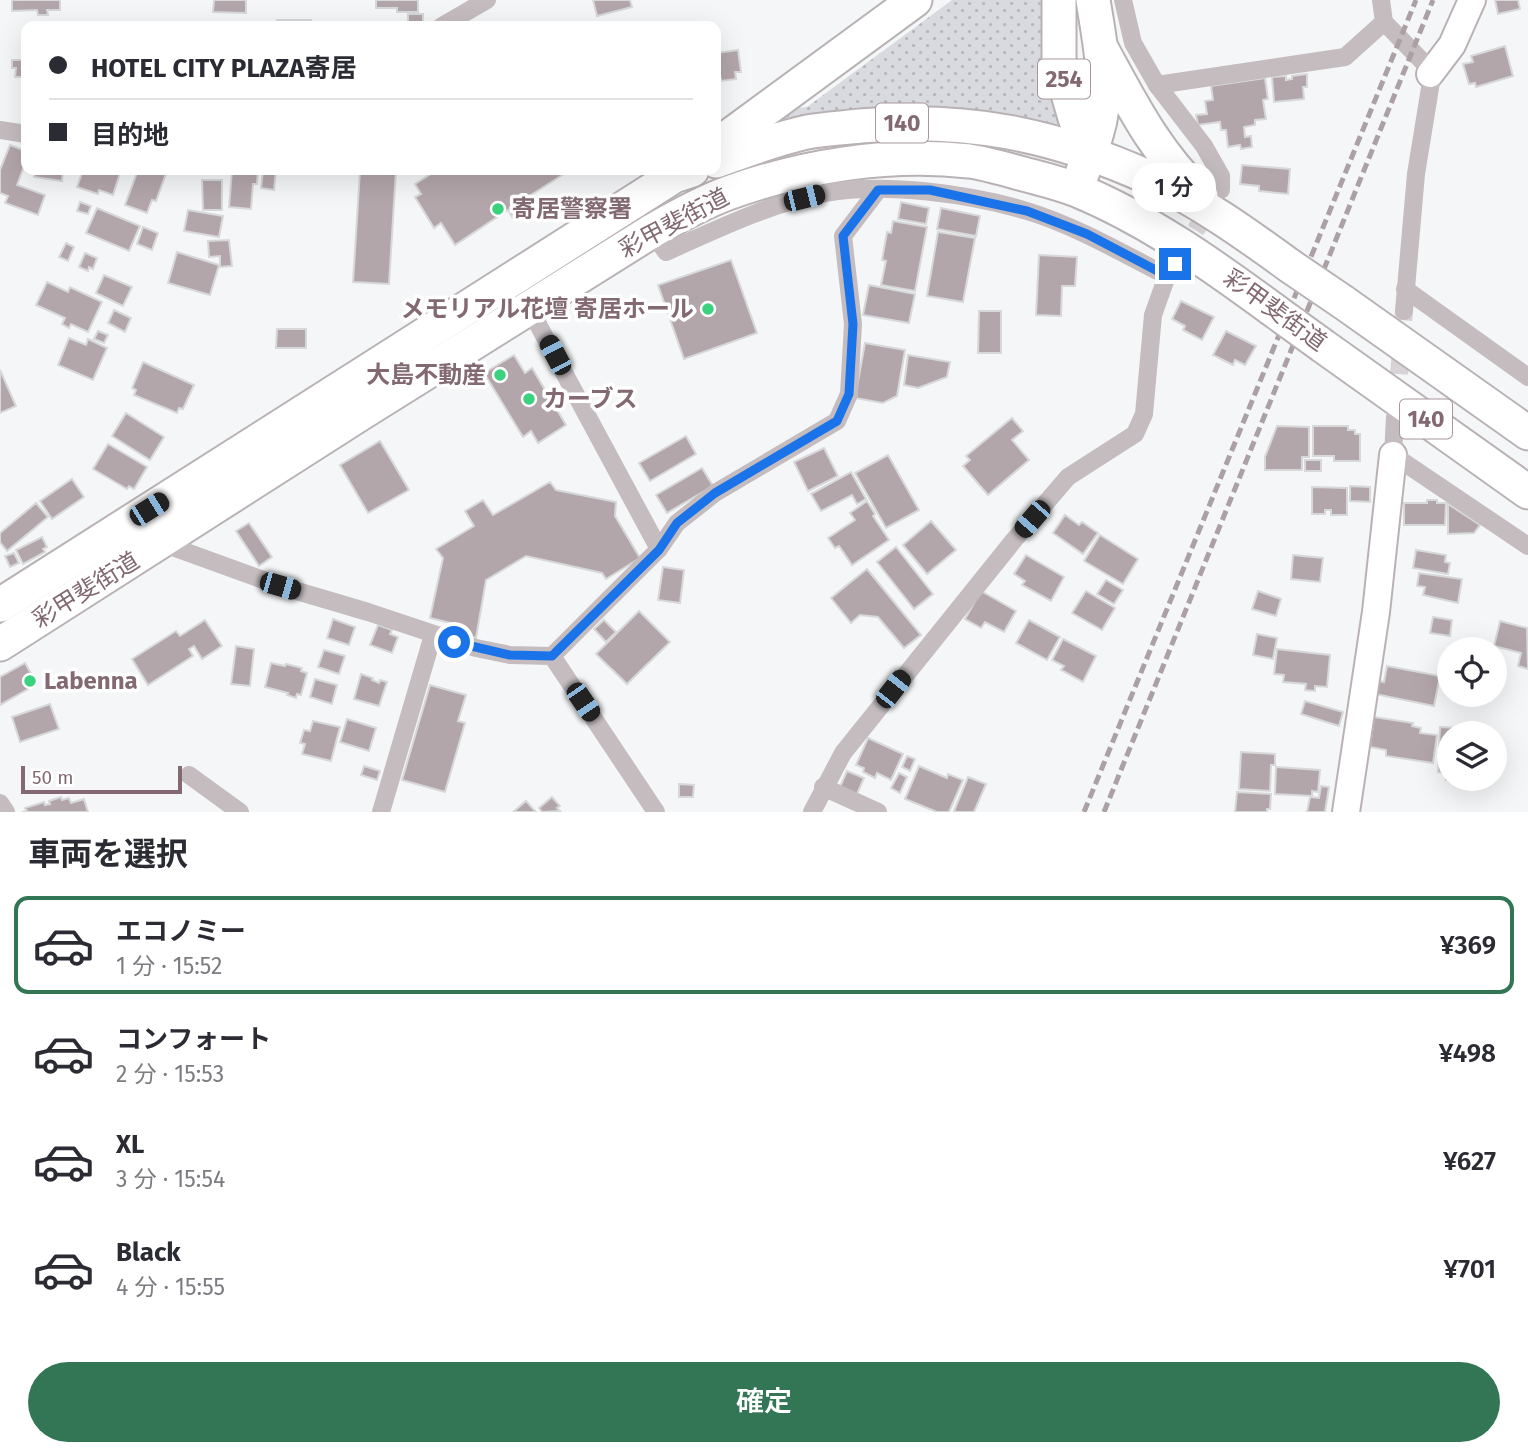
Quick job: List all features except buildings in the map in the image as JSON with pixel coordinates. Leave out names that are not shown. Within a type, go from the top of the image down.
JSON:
[{"type":"highway","points":[[721,142],[915,0]]},
{"type":"highway","name":"254","points":[[1059,0],[1059,63],[1089,155]]},
{"type":"highway","name":"254","points":[[1076,190],[1098,131],[1102,105],[1101,48],[1093,0]]},
{"type":"highway","points":[[1101,48],[1135,113],[1155,144],[1195,190],[1224,206]]},
{"type":"highway","name":"彩甲斐街道","points":[[721,159],[810,131],[895,123],[963,125],[1024,133],[1062,144],[1224,206],[1290,266],[1528,433]]},
{"type":"highway","name":"彩甲斐街道","points":[[0,605],[126,524],[521,293],[652,231],[689,210],[733,207],[783,176],[885,159],[930,158],[972,162],[1076,190],[1139,221],[1215,267],[1528,492]]},
{"type":"highway","name":"彩甲斐街道","points":[[0,645],[160,543],[521,293],[679,175]]},
{"type":"street","points":[[451,21],[487,0]]},
{"type":"street","points":[[1123,0],[1133,43],[1157,85],[1204,146],[1221,176],[1224,206]]},
{"type":"street","points":[[1381,0],[1384,22],[1424,63],[1430,74],[1430,90],[1416,174],[1404,311]]},
{"type":"street","points":[[1430,74],[1452,45],[1472,0]]},
{"type":"street","points":[[1157,85],[1345,57],[1384,22]]},
{"type":"street","points":[[0,130],[21,133]]},
{"type":"street","points":[[126,524],[160,543],[280,586],[368,612],[432,635],[510,655],[552,656],[659,550],[677,523],[715,493],[837,421],[849,394],[853,324],[843,236],[878,190]]},
{"type":"street","points":[[733,207],[780,204],[828,192],[930,190],[1027,211],[1087,234],[1167,276]]},
{"type":"street","points":[[812,812],[843,753],[1014,540],[1068,477],[1135,434],[1144,414],[1153,315],[1167,276],[1178,259]]},
{"type":"street","points":[[1405,289],[1528,377]]},
{"type":"street","points":[[521,293],[659,550]]},
{"type":"street","points":[[1346,812],[1376,612],[1395,417]]},
{"type":"street","points":[[1392,455],[1528,546]]},
{"type":"street","points":[[381,812],[432,635]]},
{"type":"street","points":[[552,656],[656,812]]},
{"type":"street","points":[[189,775],[240,812]]},
{"type":"street","points":[[823,787],[878,812]]},
{"type":"street","points":[[0,803],[6,812]]},
{"type":"shaded area","points":[[952,0],[1051,0],[1066,126],[959,109],[878,107],[827,114],[756,130],[784,109],[807,107]]},
{"type":"tunnel","points":[[1181,253],[1211,206]]},
{"type":"tunnel","points":[[1397,401],[1404,311]]},
{"type":"railway","points":[[1084,812],[1416,0]]},
{"type":"railway","points":[[1104,812],[1433,0]]},
{"type":"place","name":"寄居警察署","points":[[498,209]]},
{"type":"place","name":"メモリアル花壇 寄居ホール","points":[[708,309]]},
{"type":"place","name":"大島不動産","points":[[500,375]]},
{"type":"place","name":"カーブス","points":[[529,399]]},
{"type":"place","name":"Labenna","points":[[30,681]]},
{"type":"route","points":[[454,642],[510,655],[552,656],[659,550],[677,523],[715,493],[837,421],[849,394],[853,324],[843,236],[878,190],[930,190],[1027,211],[1087,234],[1167,276],[1175,264]]}]
